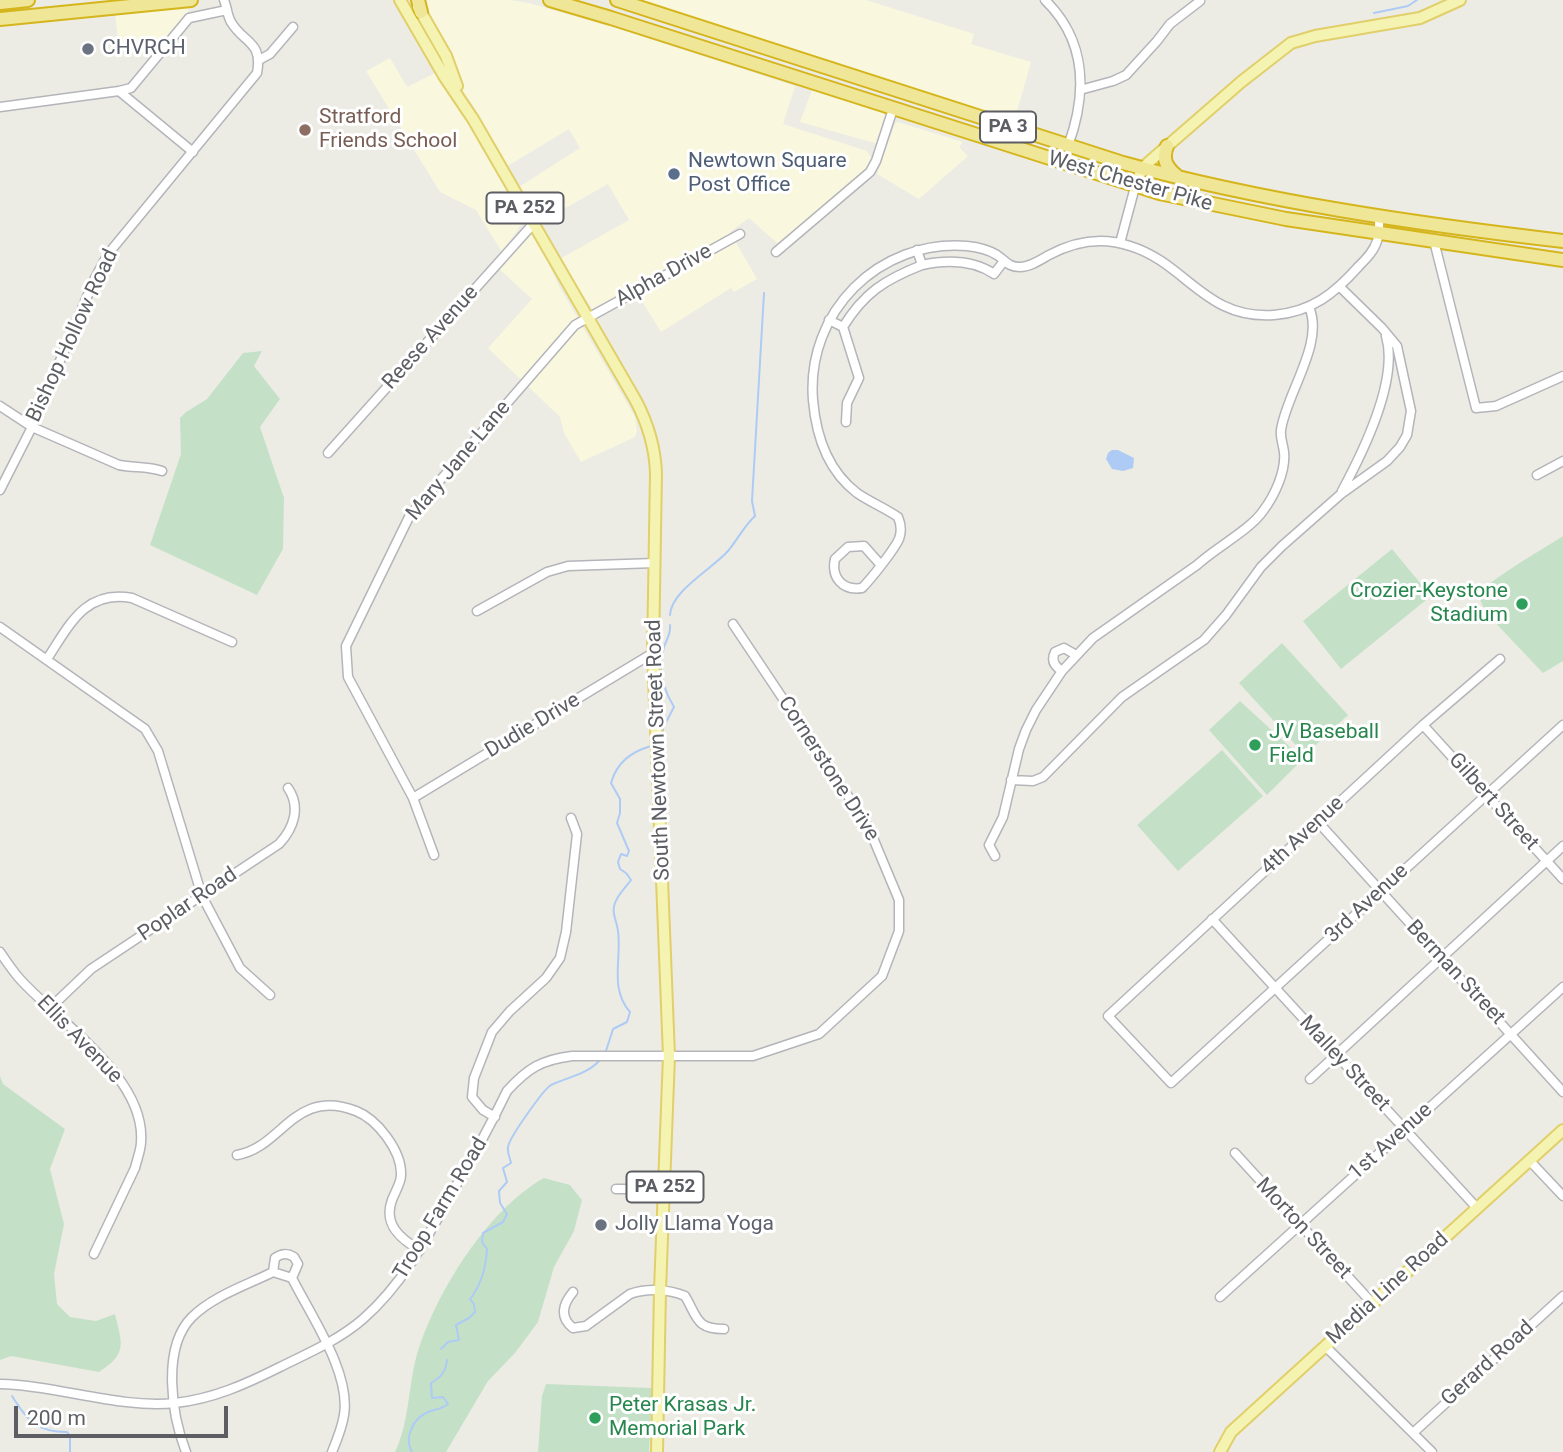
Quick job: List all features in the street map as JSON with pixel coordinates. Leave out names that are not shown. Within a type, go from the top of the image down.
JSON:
[{"type":"highway","points":[[0,3],[28,0]]},
{"type":"highway","points":[[0,19],[191,0]]},
{"type":"highway","name":"West Chester Pike","points":[[550,0],[1135,187],[1234,210],[1563,260]]},
{"type":"highway","name":"West Chester Pike","points":[[617,0],[1142,169],[1245,193],[1563,241]]},
{"type":"highway","points":[[1167,146],[1166,165],[1180,178]]},
{"type":"main road","name":"PA 252","points":[[400,0],[444,76],[461,99]]},
{"type":"main road","points":[[1135,187],[1142,169],[1290,43],[1315,36],[1420,18],[1460,0]]},
{"type":"main road","name":"PA 252","points":[[418,4],[446,56],[461,99]]},
{"type":"main road","name":"South Newtown Street Road","points":[[461,99],[636,401],[650,433],[656,473],[653,653],[669,1056],[657,1452]]},
{"type":"main road","name":"Media Line Road","points":[[1220,1452],[1231,1432],[1563,1130]]},
{"type":"street","points":[[224,0],[230,21],[255,47],[259,60]]},
{"type":"street","points":[[1045,0],[1071,34],[1078,62],[1078,117],[1068,146]]},
{"type":"street","points":[[1080,90],[1126,75],[1170,24],[1200,1]]},
{"type":"street","points":[[0,107],[120,92],[131,88],[189,18],[227,10]]},
{"type":"street","name":"Bishop Hollow Road","points":[[0,489],[32,427],[104,261],[122,235],[248,86],[257,73],[259,60],[270,54],[293,27]]},
{"type":"street","points":[[120,92],[193,152]]},
{"type":"street","points":[[775,252],[870,172],[893,109]]},
{"type":"street","points":[[1120,243],[1135,187]]},
{"type":"street","points":[[880,564],[870,550],[857,545],[840,552],[833,568],[834,576],[840,584],[855,589],[871,580],[900,536],[900,521],[889,510],[858,493],[840,477],[826,456],[819,435],[813,398],[813,375],[818,348],[829,320],[849,291],[867,275],[897,257],[937,246],[967,246],[991,252],[1009,266],[1023,268],[1074,244],[1103,240],[1147,253],[1231,310],[1275,315],[1309,307],[1340,287],[1374,249],[1379,233],[1379,215]]},
{"type":"street","name":"Reese Avenue","points":[[328,453],[534,223]]},
{"type":"street","name":"Alpha Drive","points":[[588,318],[740,234]]},
{"type":"street","points":[[1434,242],[1476,408],[1496,406],[1563,376]]},
{"type":"street","points":[[917,250],[922,265]]},
{"type":"street","points":[[843,327],[863,298],[898,274],[922,265],[954,262],[982,266],[994,274],[1004,261]]},
{"type":"street","points":[[1012,780],[1033,781],[1043,777],[1122,697],[1204,640],[1261,567],[1340,494],[1387,461],[1407,435],[1411,411],[1396,346],[1385,331],[1340,287]]},
{"type":"street","points":[[995,856],[989,845],[1003,817],[1018,749],[1035,710],[1062,671],[1093,638],[1182,576],[1263,513],[1284,469],[1281,429],[1308,353],[1313,317],[1309,307]]},
{"type":"street","name":"Mary Jane Lane","points":[[433,855],[413,798],[348,677],[346,646],[411,515],[575,325],[588,318]]},
{"type":"street","points":[[829,320],[843,327],[859,378],[847,402],[846,422]]},
{"type":"street","points":[[1340,494],[1365,446],[1388,376],[1390,353],[1385,331]]},
{"type":"street","points":[[0,406],[32,427],[119,465],[162,471]]},
{"type":"street","points":[[1537,475],[1563,461]]},
{"type":"street","points":[[477,611],[547,572],[568,566],[655,563]]},
{"type":"street","points":[[47,659],[85,607],[119,595],[132,598],[232,642]]},
{"type":"street","name":"Cornerstone Drive","points":[[669,1056],[753,1056],[819,1034],[882,976],[899,931],[899,900],[868,826],[733,624]]},
{"type":"street","points":[[0,627],[145,729],[153,740],[202,897],[240,968],[270,995]]},
{"type":"street","points":[[1062,671],[1053,660],[1055,652],[1064,648],[1076,655]]},
{"type":"street","name":"Dudie Drive","points":[[413,798],[653,653]]},
{"type":"street","name":"4th Avenue","points":[[1171,1083],[1108,1016],[1423,725],[1500,659]]},
{"type":"street","name":"Gilbert Street","points":[[1423,725],[1563,879]]},
{"type":"street","name":"3rd Avenue","points":[[1171,1083],[1563,725]]},
{"type":"street","name":"Poplar Road","points":[[50,1008],[90,969],[279,844],[289,833],[295,819],[294,797],[288,789]]},
{"type":"street","points":[[495,1117],[483,1110],[472,1097],[474,1078],[492,1032],[546,978],[560,958],[566,932],[577,834],[570,818]]},
{"type":"street","name":"Berman Street","points":[[1318,822],[1563,1092]]},
{"type":"street","points":[[1310,1079],[1563,846]]},
{"type":"street","name":"Malley Street","points":[[1212,919],[1477,1208]]},
{"type":"street","name":"Ellis Avenue","points":[[0,952],[19,979],[116,1074],[135,1107],[141,1140],[135,1168],[94,1254]]},
{"type":"street","name":"1st Avenue","points":[[1220,1297],[1563,987]]},
{"type":"street","name":"Troop Farm Road","points":[[0,1384],[39,1387],[118,1400],[174,1403],[225,1392],[248,1383],[326,1344],[361,1320],[405,1274],[495,1117],[507,1091],[524,1073],[547,1059],[572,1056],[669,1056]]},
{"type":"street","points":[[237,1154],[250,1153],[302,1112],[322,1107],[340,1107],[358,1112],[374,1123],[397,1157],[401,1177],[390,1203],[392,1227],[398,1235],[420,1250]]},
{"type":"street","name":"Morton Street","points":[[1235,1153],[1372,1303]]},
{"type":"street","points":[[1529,1160],[1563,1196]]},
{"type":"street","points":[[616,1189],[639,1189]]},
{"type":"street","points":[[273,1272],[275,1258],[288,1253],[298,1264],[292,1278]]},
{"type":"street","points":[[186,1452],[178,1432],[174,1403],[174,1358],[179,1337],[191,1318],[206,1306],[273,1272],[292,1278],[337,1363],[344,1388],[345,1413],[332,1452]]},
{"type":"street","points":[[573,1292],[563,1310],[568,1324],[573,1328],[586,1325],[630,1294],[660,1290],[685,1296],[703,1326],[708,1329],[724,1329]]},
{"type":"street","name":"Gerard Road","points":[[1413,1433],[1563,1296]]},
{"type":"street","points":[[1325,1346],[1432,1452]]},
{"type":"shaded area","points":[[423,0],[510,0],[529,3],[795,86],[783,124],[867,151],[872,159],[863,172],[786,251],[749,218],[730,232],[757,279],[734,292],[731,288],[661,332],[634,288],[592,309],[560,259],[629,220],[608,184],[539,223],[519,187],[580,148],[569,129],[506,167],[465,97],[453,58],[425,9]]},
{"type":"shaded area","points":[[637,0],[866,0],[974,34],[971,44],[1031,62],[1014,122]]},
{"type":"shaded area","points":[[188,6],[189,13],[161,43],[119,48],[115,13]]},
{"type":"shaded area","points":[[390,58],[407,87],[437,72],[526,218],[502,252],[476,210],[440,192],[366,71]]},
{"type":"shaded area","points":[[812,90],[882,112],[885,116],[878,144],[800,122]]},
{"type":"shaded area","points":[[898,122],[963,142],[959,147],[968,156],[919,199],[877,174]]},
{"type":"shaded area","points":[[532,228],[559,286],[635,417],[635,437],[581,462],[564,433],[560,417],[488,348],[532,299],[497,267]]},
{"type":"green space","points":[[262,351],[254,366],[280,399],[260,427],[284,498],[283,549],[257,595],[150,545],[181,454],[180,418],[207,399],[243,353]]},
{"type":"green space","name":"Crozier-Keystone Stadium","points":[[1563,536],[1563,661],[1543,673],[1487,614],[1480,596],[1494,581]]},
{"type":"green space","points":[[1392,549],[1431,596],[1341,669],[1303,621]]},
{"type":"green space","points":[[1282,643],[1348,715],[1305,755],[1239,683]]},
{"type":"green space","name":"JV Baseball Field","points":[[1240,701],[1303,759],[1267,795],[1209,730]]},
{"type":"green space","points":[[1222,750],[1263,796],[1178,871],[1137,825]]},
{"type":"green space","points":[[0,1076],[3,1084],[65,1129],[50,1169],[64,1224],[54,1274],[57,1304],[70,1317],[96,1321],[115,1314],[121,1341],[119,1353],[99,1372],[11,1356],[0,1360]]},
{"type":"green space","points":[[544,1178],[570,1185],[582,1200],[574,1231],[554,1267],[538,1322],[515,1353],[488,1381],[446,1452],[395,1452],[403,1429],[416,1358],[435,1308],[449,1282],[483,1232],[502,1211]]},
{"type":"green space","name":"Peter Krasas Jr. Memorial Park","points":[[546,1384],[652,1388],[649,1452],[538,1452],[542,1396]]},
{"type":"water","points":[[1112,450],[1134,458],[1133,468],[1123,471],[1112,469],[1106,459]]},
{"type":"waterway","points":[[1374,13],[1408,6],[1417,0]]},
{"type":"waterway","points":[[670,615],[677,597],[728,551],[755,516],[752,501],[764,293]]},
{"type":"waterway","points":[[663,739],[663,728],[674,707],[664,686],[661,670],[670,625]]},
{"type":"waterway","points":[[605,1054],[613,1029],[627,1022],[630,1012],[624,1003],[618,983],[619,942],[614,910],[618,897],[631,880],[620,869],[618,862],[621,854],[627,856],[629,851],[617,823],[620,799],[611,783],[617,769],[626,759],[651,746]]},
{"type":"waterway","points":[[441,1349],[448,1342],[459,1340],[456,1325],[475,1312],[470,1299],[478,1287],[484,1269],[487,1249],[482,1242],[483,1233],[503,1222],[507,1214],[500,1203],[499,1191],[507,1182],[503,1168],[511,1163],[508,1147],[514,1134],[534,1104],[551,1085],[582,1073],[599,1061]]},
{"type":"waterway","points":[[412,1452],[409,1436],[417,1420],[448,1404],[443,1397],[432,1398],[431,1383],[442,1374],[447,1360]]},
{"type":"waterway","points":[[12,1396],[28,1418],[40,1427],[67,1432],[70,1436],[70,1452]]},
{"type":"place","name":"CHVRCH","points":[[88,49]]},
{"type":"place","name":"Stratford Friends School","points":[[305,130]]},
{"type":"place","name":"Newtown Square Post Office","points":[[674,174]]},
{"type":"place","name":"Crozier-Keystone Stadium","points":[[1522,604]]},
{"type":"place","name":"JV Baseball Field","points":[[1255,745]]},
{"type":"place","name":"Jolly Llama Yoga","points":[[601,1225]]},
{"type":"place","name":"Peter Krasas Jr. Memorial Park","points":[[595,1418]]}]
